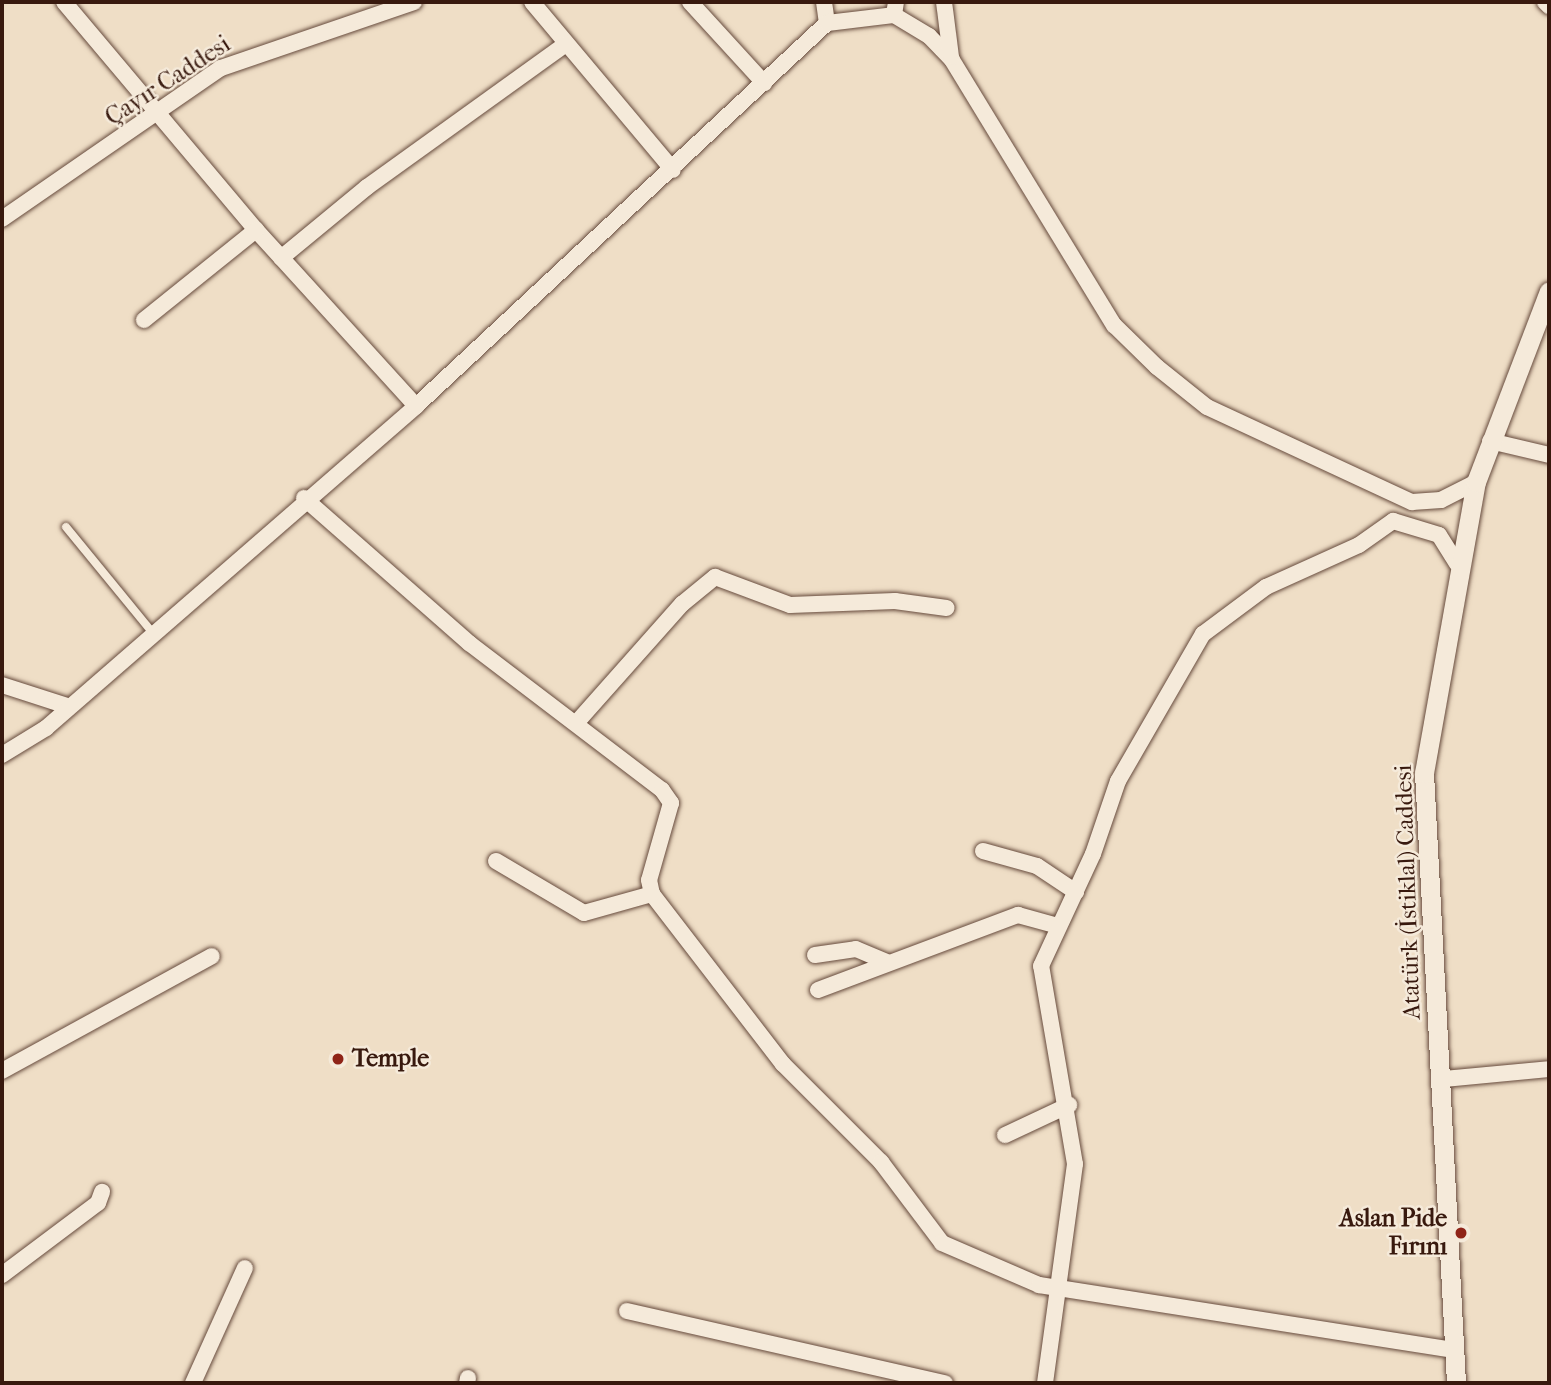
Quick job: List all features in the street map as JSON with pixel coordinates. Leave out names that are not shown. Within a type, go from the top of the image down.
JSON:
[{"type":"street","points":[[64,2],[161,110],[256,230],[416,406]]},
{"type":"street","name":"Çayır Caddesi","points":[[2,219],[221,68],[267,48],[379,18],[414,2]]},
{"type":"street","points":[[532,2],[673,170]]},
{"type":"street","points":[[690,2],[764,83]]},
{"type":"street","points":[[824,2],[827,23]]},
{"type":"street","points":[[943,2],[952,60]]},
{"type":"street","points":[[1545,2],[1549,6]]},
{"type":"street","points":[[2,755],[67,706],[304,498],[416,406],[673,170],[827,23],[895,9],[929,36],[952,60],[1114,326],[1207,407],[1412,502],[1441,500],[1476,482]]},
{"type":"street","points":[[281,258],[367,187],[566,44]]},
{"type":"street","points":[[145,320],[256,230]]},
{"type":"street","name":"Atatürk (İstiklal) Caddesi","points":[[1456,1383],[1444,1079],[1424,773],[1457,564],[1476,482],[1549,291]]},
{"type":"street","points":[[1490,441],[1549,456]]},
{"type":"street","points":[[304,498],[469,643],[578,721],[671,803],[649,880],[652,894],[783,1064],[881,1162],[942,1243],[1018,1279],[1453,1350]]},
{"type":"street","points":[[1045,1383],[1075,1164],[1069,1105],[1041,966],[1076,892],[1118,781],[1203,634],[1230,610],[1393,521],[1439,535],[1457,564]]},
{"type":"street","points":[[578,721],[682,604],[715,577],[790,605],[895,601],[947,608]]},
{"type":"street","points":[[2,685],[67,706]]},
{"type":"street","points":[[983,851],[1037,866],[1076,892]]},
{"type":"street","points":[[496,861],[584,913],[652,894]]},
{"type":"street","points":[[818,990],[886,962],[1018,915],[1058,926]]},
{"type":"street","points":[[815,955],[856,948],[886,962]]},
{"type":"street","points":[[2,1071],[212,956]]},
{"type":"street","points":[[1444,1079],[1549,1069]]},
{"type":"street","points":[[1005,1135],[1069,1105]]},
{"type":"street","points":[[2,1275],[98,1203],[102,1192]]},
{"type":"street","points":[[193,1383],[245,1268]]},
{"type":"street","points":[[627,1311],[946,1383]]},
{"type":"lane","points":[[66,527],[152,632]]},
{"type":"place","name":"Temple","points":[[338,1059]]},
{"type":"place","name":"Aslan Pide Fırını","points":[[1461,1233]]}]
